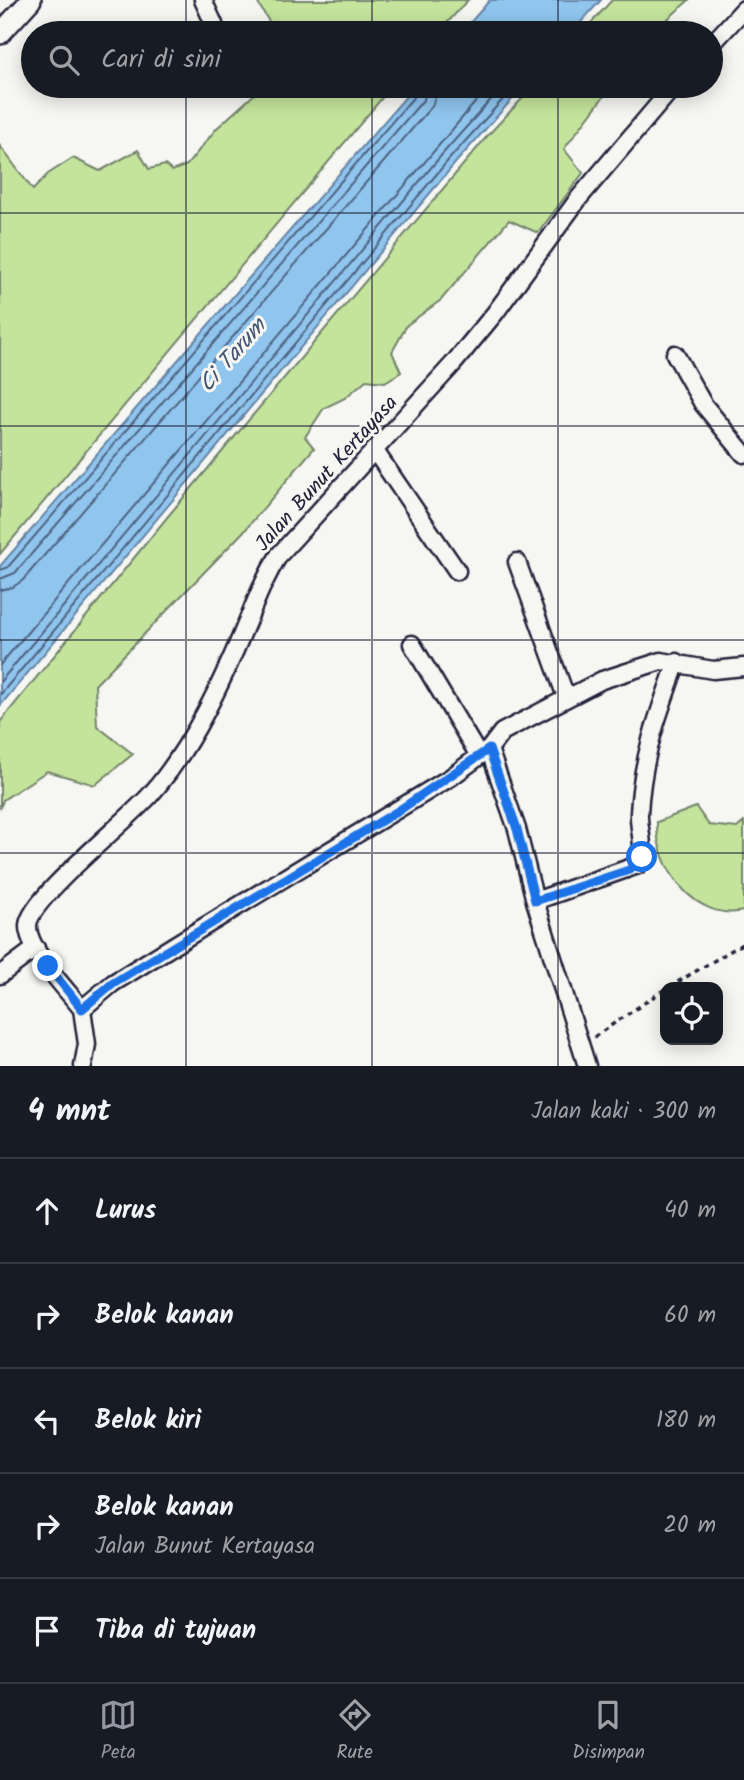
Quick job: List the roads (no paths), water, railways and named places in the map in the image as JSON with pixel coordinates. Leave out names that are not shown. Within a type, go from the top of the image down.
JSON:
[{"type":"street","points":[[0,34],[31,0]]},
{"type":"street","points":[[203,0],[213,21]]},
{"type":"street","points":[[723,32],[744,9]]},
{"type":"street","name":"Jalan Bunut Kertayasa","points":[[82,1009],[30,938],[28,923],[32,912],[55,886],[122,825],[175,763],[220,679],[266,575],[293,538],[375,451],[495,313],[579,198],[664,98]]},
{"type":"street","points":[[675,354],[703,404],[744,454]]},
{"type":"street","points":[[375,451],[457,571]]},
{"type":"street","points":[[517,562],[566,697]]},
{"type":"street","points":[[412,644],[484,752],[517,829],[535,901],[587,1066]]},
{"type":"street","points":[[83,1066],[87,1044],[82,1009],[113,983],[401,809],[484,752],[502,732],[566,697],[661,661],[713,670],[744,667]]},
{"type":"street","points":[[535,901],[638,865],[643,847],[639,814],[643,764],[677,662]]},
{"type":"street","points":[[0,975],[36,947]]},
{"type":"water","points":[[490,0],[601,0],[582,21],[472,21]]},
{"type":"water","name":"Ci Tarum","points":[[405,98],[513,98],[457,161],[0,706],[0,566]]}]
